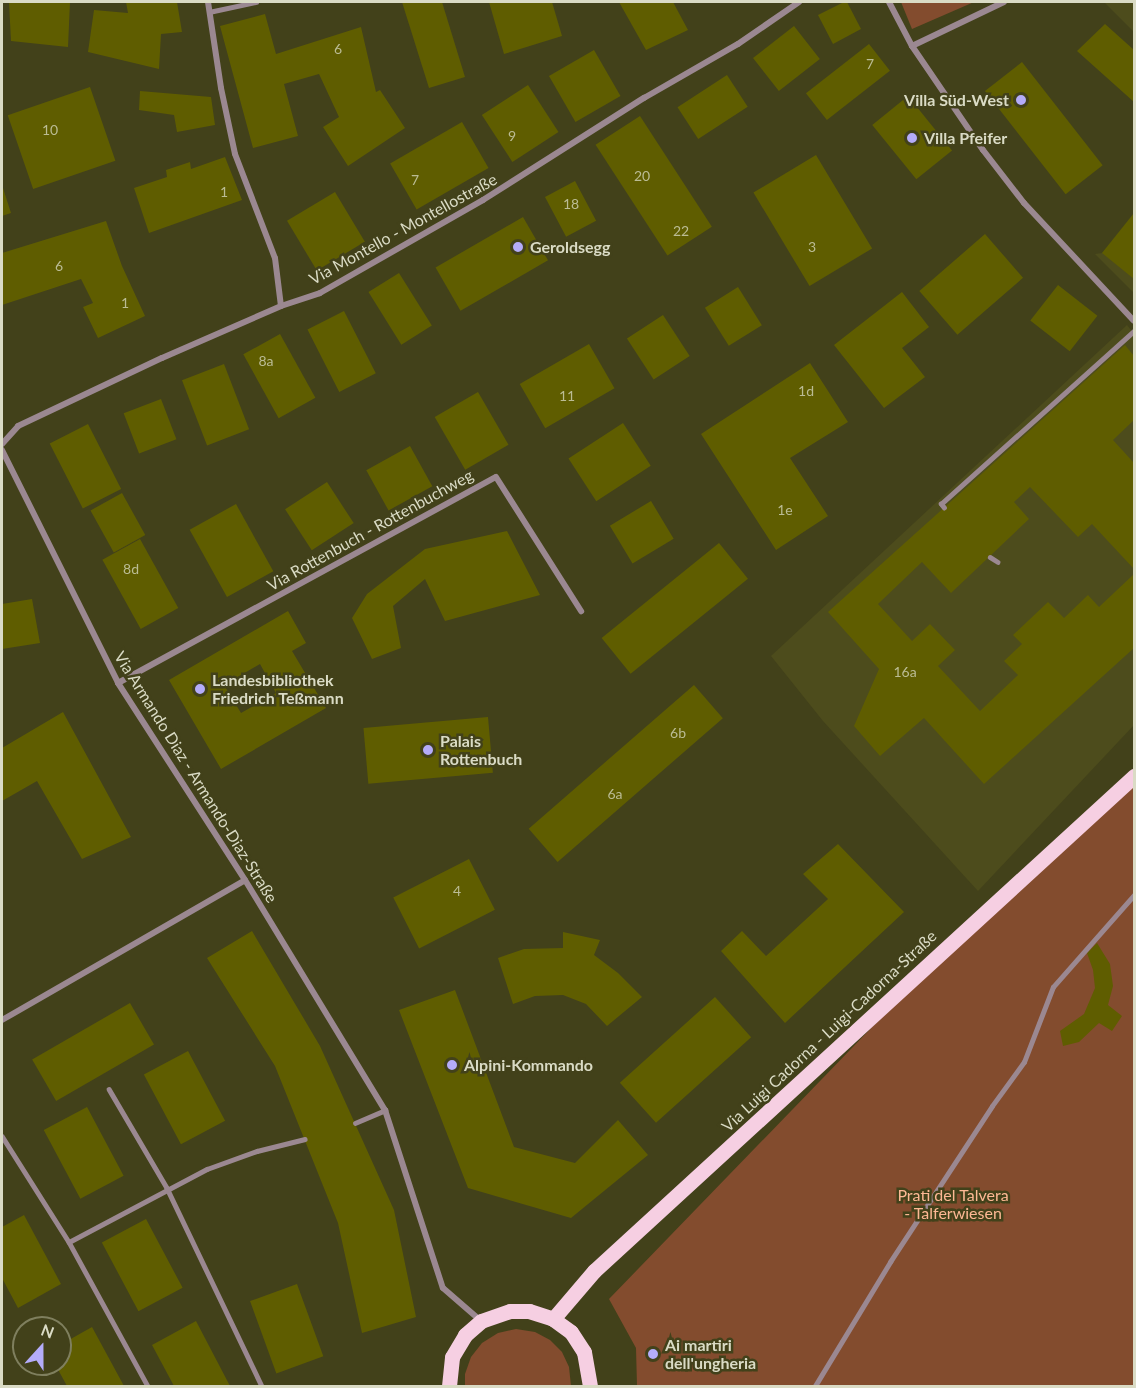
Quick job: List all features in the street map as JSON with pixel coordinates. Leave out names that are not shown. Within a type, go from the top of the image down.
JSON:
[{"type":"main road","name":"Via Luigi Cadorna - Luigi-Cadorna-Straße","points":[[553,1319],[594,1271],[1134,776]]},
{"type":"main road","points":[[449,1386],[452,1358],[465,1335],[481,1321],[510,1311],[529,1311],[553,1319],[571,1332],[584,1352],[590,1386]]},
{"type":"street","points":[[208,2],[220,88],[235,154],[275,258],[281,306]]},
{"type":"street","name":"Via Montello - Montellostraße","points":[[2,444],[18,426],[162,358],[281,306],[320,293],[483,200],[644,98],[738,44],[799,2]]},
{"type":"street","points":[[889,2],[912,46],[983,150],[1024,203],[1134,321]]},
{"type":"street","points":[[912,46],[1004,2]]},
{"type":"street","name":"Via Armando Diaz - Armando-Diaz-Straße","points":[[2,450],[118,683],[245,880],[385,1110],[443,1288],[481,1321]]},
{"type":"street","name":"Via Rottenbuch - Rottenbuchweg","points":[[118,683],[496,477],[581,612]]},
{"type":"street","points":[[2,1020],[245,880]]},
{"type":"lane","points":[[209,12],[256,2]]},
{"type":"lane","points":[[944,508],[941,504],[1134,331]]},
{"type":"lane","points":[[990,556],[998,562]]},
{"type":"lane","points":[[815,1386],[890,1262],[992,1106],[1024,1062],[1053,987],[1134,895]]},
{"type":"lane","points":[[109,1089],[167,1188],[262,1386]]},
{"type":"lane","points":[[355,1123],[385,1110]]},
{"type":"lane","points":[[2,1136],[69,1242],[148,1386]]},
{"type":"lane","points":[[69,1242],[167,1188],[207,1169],[257,1151],[304,1139]]},
{"type":"shaded area","points":[[1104,2],[1134,2],[1134,32]]},
{"type":"shaded area","points":[[1134,217],[1134,293],[1095,254],[1102,253]]},
{"type":"shaded area","points":[[1127,325],[1134,334],[1134,725],[978,891],[823,721],[771,656]]},
{"type":"green space","points":[[901,2],[974,2],[912,29]]},
{"type":"green space","name":"Prati del Talvera - Talferwiesen","points":[[1134,784],[1134,1386],[637,1386],[636,1348],[609,1299],[879,1020]]},
{"type":"green space","points":[[516,1329],[535,1332],[550,1340],[562,1352],[569,1367],[571,1386],[465,1386],[465,1374],[471,1357],[482,1343],[498,1333]]},
{"type":"building","points":[[9,2],[70,2],[68,47],[11,41]]},
{"type":"building","points":[[126,2],[177,2],[182,32],[161,34],[159,69],[88,52],[94,10],[128,13]]},
{"type":"building","points":[[402,2],[442,2],[465,77],[429,88]]},
{"type":"building","points":[[489,2],[552,2],[562,36],[504,54]]},
{"type":"building","points":[[619,2],[673,2],[688,30],[646,50]]},
{"type":"building","points":[[847,2],[861,29],[833,44],[818,15]]},
{"type":"building","points":[[265,14],[276,54],[361,27],[376,92],[380,90],[405,128],[348,166],[323,127],[339,117],[319,74],[284,84],[298,136],[253,148],[220,26]]},
{"type":"building","points":[[1105,24],[1134,50],[1134,102],[1077,51]]},
{"type":"building","points":[[794,26],[820,59],[779,91],[753,58]]},
{"type":"building","points":[[869,44],[890,71],[827,120],[806,93]]},
{"type":"building","points":[[594,50],[620,96],[575,122],[549,76]]},
{"type":"building","points":[[1022,62],[1103,165],[1066,194],[985,91]]},
{"type":"building","points":[[727,75],[748,107],[698,139],[678,107]]},
{"type":"building","points":[[528,85],[558,132],[512,162],[482,115]]},
{"type":"building","points":[[90,87],[115,161],[33,189],[8,115]]},
{"type":"building","points":[[140,91],[211,97],[215,125],[177,132],[174,115],[139,110]]},
{"type":"building","name":"Villa Pfeifer","points":[[908,96],[952,150],[916,179],[872,125]]},
{"type":"building","points":[[640,116],[712,227],[667,256],[596,145]]},
{"type":"building","points":[[462,122],[488,168],[417,209],[390,164]]},
{"type":"building","points":[[816,155],[872,248],[810,286],[753,193]]},
{"type":"building","points":[[225,157],[242,200],[149,233],[134,188],[167,177],[166,170],[190,162],[191,169]]},
{"type":"building","points":[[575,181],[596,221],[566,237],[545,197]]},
{"type":"building","points":[[2,185],[11,213],[2,216]]},
{"type":"building","points":[[335,192],[365,242],[317,271],[287,221]]},
{"type":"building","points":[[1134,213],[1134,279],[1102,253]]},
{"type":"building","points":[[523,217],[548,260],[461,311],[436,268]]},
{"type":"building","points":[[106,221],[122,266],[145,316],[98,338],[83,307],[93,303],[81,279],[2,305],[2,253]]},
{"type":"building","points":[[985,234],[1023,278],[957,335],[919,291]]},
{"type":"building","points":[[399,273],[432,326],[401,345],[368,292]]},
{"type":"building","points":[[1058,285],[1097,316],[1070,351],[1030,320]]},
{"type":"building","points":[[738,287],[762,325],[729,346],[705,308]]},
{"type":"building","points":[[902,292],[929,327],[902,348],[925,377],[884,408],[834,345]]},
{"type":"building","points":[[344,311],[376,373],[339,392],[307,330]]},
{"type":"building","points":[[663,315],[690,356],[654,380],[627,338]]},
{"type":"building","points":[[280,334],[315,398],[279,418],[243,354]]},
{"type":"building","points":[[589,344],[614,388],[545,428],[520,384]]},
{"type":"building","points":[[1125,345],[1134,356],[1134,420],[1113,440],[1134,463],[1134,569],[1092,524],[1078,537],[1030,487],[1014,502],[1029,519],[951,593],[922,562],[878,604],[912,641],[930,624],[955,650],[938,666],[980,711],[1018,675],[1004,661],[1022,644],[1013,635],[1048,602],[1064,618],[1088,595],[1099,607],[1134,574],[1134,648],[984,784],[924,718],[880,756],[854,726],[879,669],[828,612]]},
{"type":"building","points":[[810,363],[848,422],[790,458],[828,516],[776,550],[701,434]]},
{"type":"building","points":[[224,364],[249,429],[207,445],[182,380]]},
{"type":"building","points":[[478,392],[508,445],[465,470],[435,417]]},
{"type":"building","points":[[161,399],[176,439],[139,453],[124,413]]},
{"type":"building","points":[[623,423],[651,466],[596,501],[568,458]]},
{"type":"building","points":[[88,424],[121,489],[83,509],[50,444]]},
{"type":"building","points":[[410,446],[432,486],[389,510],[366,470]]},
{"type":"building","points":[[327,482],[354,523],[312,550],[285,509]]},
{"type":"building","points":[[122,493],[145,535],[114,552],[91,510]]},
{"type":"building","points":[[651,501],[674,539],[633,563],[610,526]]},
{"type":"building","points":[[236,504],[273,571],[227,597],[190,530]]},
{"type":"building","points":[[507,531],[540,595],[445,621],[425,579],[393,606],[401,648],[372,659],[352,618],[367,594],[425,549]]},
{"type":"building","points":[[140,539],[178,608],[141,629],[102,560]]},
{"type":"building","points":[[719,543],[748,579],[631,674],[602,638]]},
{"type":"building","points":[[32,599],[40,643],[2,649],[2,604]]},
{"type":"building","name":"Landesbibliothek Friedrich Teßmann","points":[[288,611],[306,643],[292,651],[326,708],[221,769],[169,680]],"holes":[[[260,664],[276,693],[241,713],[224,685]]]},
{"type":"building","points":[[694,685],[723,718],[558,862],[529,829]]},
{"type":"building","points":[[63,712],[131,837],[82,859],[37,781],[2,801],[2,748]]},
{"type":"building","name":"Palais Rottenbuch","points":[[488,717],[493,773],[368,784],[363,728]]},
{"type":"building","points":[[838,844],[904,912],[785,1023],[721,951],[742,931],[766,956],[828,899],[803,874]]},
{"type":"building","points":[[469,859],[495,910],[419,948],[393,898]]},
{"type":"building","points":[[252,931],[320,1046],[394,1210],[416,1317],[362,1333],[338,1223],[275,1066],[207,958]]},
{"type":"building","points":[[563,932],[600,940],[594,955],[618,973],[642,997],[607,1026],[586,1004],[563,995],[535,996],[513,1004],[498,958],[524,949],[563,948]]},
{"type":"building","points":[[1097,943],[1110,964],[1113,986],[1108,1005],[1122,1016],[1112,1031],[1099,1023],[1079,1042],[1063,1046],[1060,1031],[1084,1014],[1095,988],[1093,970],[1087,953]]},
{"type":"building","name":"Alpini-Kommando","points":[[455,990],[514,1147],[575,1163],[618,1120],[648,1155],[571,1218],[468,1188],[399,1010]]},
{"type":"building","points":[[715,997],[751,1037],[656,1123],[620,1083]]},
{"type":"building","points":[[130,1003],[154,1045],[56,1101],[32,1060]]},
{"type":"building","points":[[188,1051],[225,1121],[181,1144],[144,1074]]},
{"type":"building","points":[[87,1107],[124,1176],[80,1199],[44,1130]]},
{"type":"building","points":[[24,1215],[61,1284],[18,1308],[2,1278],[2,1227]]},
{"type":"building","points":[[146,1219],[183,1288],[138,1311],[102,1242]]},
{"type":"building","points":[[297,1284],[323,1356],[276,1373],[250,1301]]},
{"type":"building","points":[[196,1321],[230,1386],[174,1386],[152,1345]]},
{"type":"building","points":[[92,1327],[124,1386],[67,1386],[62,1376],[72,1376],[72,1338]]},
{"type":"place","name":"Villa Süd-West","points":[[1021,100]]},
{"type":"place","name":"Villa Pfeifer","points":[[912,138]]},
{"type":"place","name":"Geroldsegg","points":[[518,247]]},
{"type":"place","name":"Landesbibliothek Friedrich Teßmann","points":[[200,689]]},
{"type":"place","name":"Palais Rottenbuch","points":[[428,750]]},
{"type":"place","name":"Alpini-Kommando","points":[[452,1065]]},
{"type":"place","name":"Ai martiri dell'ungheria","points":[[653,1354]]}]
